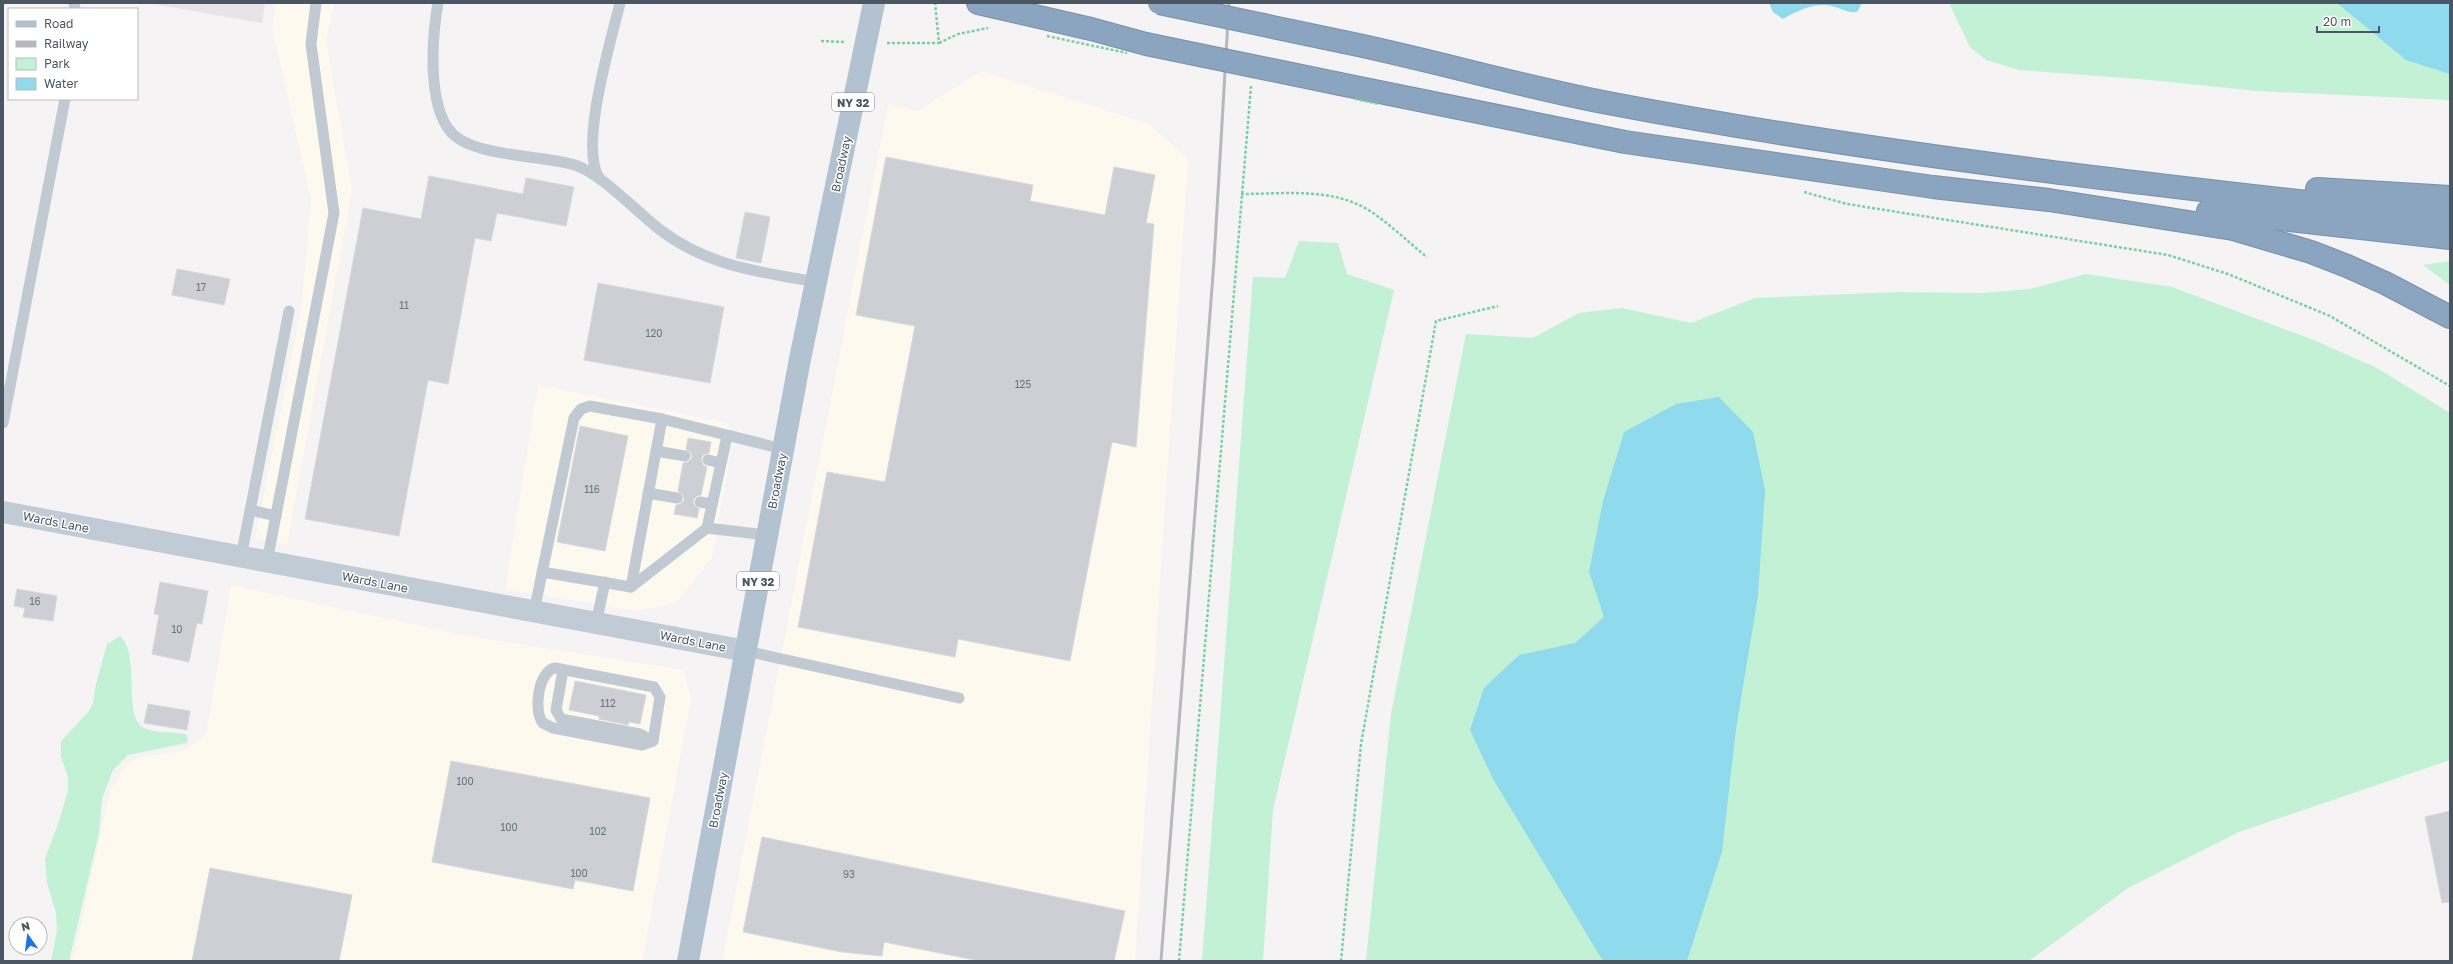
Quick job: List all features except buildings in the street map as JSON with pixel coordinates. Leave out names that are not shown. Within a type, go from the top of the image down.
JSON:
[{"type":"highway","points":[[978,3],[1077,25],[1146,44],[1625,142],[1926,186],[2049,200],[2193,222],[2272,240],[2347,266],[2386,283],[2450,317]]},
{"type":"highway","points":[[1159,3],[1344,42],[1605,102],[1828,141],[2237,194],[2450,218]]},
{"type":"highway","points":[[2052,171],[2450,197]]},
{"type":"highway","points":[[2049,200],[2193,210],[2450,238]]},
{"type":"main road","name":"Broadway","points":[[688,961],[746,651],[766,535],[816,282],[874,3]]},
{"type":"street","name":"Wards Lane","points":[[3,512],[746,651]]},
{"type":"lane","points":[[268,562],[334,213],[311,44],[316,3]]},
{"type":"lane","points":[[438,3],[434,73],[439,108],[450,132],[459,140],[472,146],[573,165],[585,169],[664,233],[710,259],[734,267],[816,282]]},
{"type":"lane","points":[[603,183],[593,162],[593,128],[620,3]]},
{"type":"lane","points":[[3,423],[65,100]]},
{"type":"lane","points":[[241,557],[289,311]]},
{"type":"lane","points":[[534,612],[574,418],[580,409],[590,406],[662,420],[783,449]]},
{"type":"lane","points":[[631,587],[662,420]]},
{"type":"lane","points":[[542,572],[631,587],[707,528],[727,436]]},
{"type":"lane","points":[[656,451],[685,456]]},
{"type":"lane","points":[[708,460],[721,463]]},
{"type":"lane","points":[[648,493],[677,498]]},
{"type":"lane","points":[[700,502],[712,504]]},
{"type":"lane","points":[[250,510],[276,516]]},
{"type":"lane","points":[[707,528],[766,535]]},
{"type":"lane","points":[[596,623],[605,582]]},
{"type":"lane","points":[[746,651],[959,698]]},
{"type":"lane","points":[[552,668],[654,687],[660,698],[653,741],[642,745],[553,728],[543,723],[537,710],[543,676],[552,668]]},
{"type":"lane","points":[[563,670],[556,710],[561,719],[640,734],[653,741]]},
{"type":"path","points":[[935,3],[939,43]]},
{"type":"path","points":[[820,41],[865,43],[939,43],[958,34],[995,29]]},
{"type":"path","points":[[1040,35],[1047,36]]},
{"type":"path","points":[[1179,961],[1251,80]]},
{"type":"path","points":[[1379,104],[1387,106]]},
{"type":"path","points":[[1796,189],[1847,204],[2168,255],[2228,274],[2330,316],[2450,386]]},
{"type":"path","points":[[1242,194],[1318,194],[1342,199],[1370,211],[1427,257]]},
{"type":"path","points":[[1341,961],[1361,744],[1436,321],[1498,306]]},
{"type":"shaded area","points":[[147,3],[265,3],[262,23]]},
{"type":"shaded area","points":[[276,3],[334,3],[326,41],[352,190],[287,545],[255,538],[301,310],[311,199],[272,28]]},
{"type":"shaded area","points":[[982,71],[1149,124],[1188,159],[1135,961],[722,961],[888,104],[917,111]]},
{"type":"shaded area","points":[[538,385],[728,423],[732,443],[712,558],[676,603],[636,611],[505,589]]},
{"type":"shaded area","points":[[231,585],[463,635],[684,670],[691,700],[642,961],[73,961],[110,791],[126,765],[140,757],[183,751],[206,734]]},
{"type":"green space","points":[[1949,3],[2450,3],[2450,100],[2258,91],[2139,79],[2019,70],[1986,60],[1970,47]]},
{"type":"green space","points":[[1299,241],[1338,243],[1347,274],[1394,290],[1273,810],[1263,961],[1202,961],[1253,277],[1285,278]]},
{"type":"green space","points":[[2450,261],[2450,285],[2423,265]]},
{"type":"green space","points":[[2086,274],[2172,287],[2311,339],[2377,368],[2450,413],[2450,760],[2239,832],[2128,888],[2029,961],[1366,961],[1391,714],[1466,334],[1533,338],[1579,313],[1622,308],[1691,323],[1755,298],[1897,292],[1983,293],[2030,289]]},
{"type":"green space","points":[[120,636],[126,645],[130,656],[132,699],[134,712],[138,722],[144,728],[149,730],[186,734],[188,740],[186,743],[128,755],[113,770],[102,799],[99,833],[69,961],[51,961],[57,931],[56,913],[47,883],[45,859],[68,791],[68,777],[61,757],[61,741],[89,711],[93,703],[96,684],[107,644]]},
{"type":"water","points":[[1769,3],[1862,3],[1857,12],[1822,5],[1808,7],[1783,19],[1773,12]]},
{"type":"water","points":[[2337,3],[2450,3],[2450,74],[2406,60]]},
{"type":"water","points":[[1719,397],[1753,432],[1765,490],[1758,596],[1736,729],[1722,852],[1687,961],[1603,961],[1493,779],[1470,730],[1484,688],[1519,655],[1575,643],[1604,617],[1589,572],[1603,501],[1624,432],[1676,404]]},
{"type":"railway","points":[[1161,961],[1214,261],[1229,3]]}]
